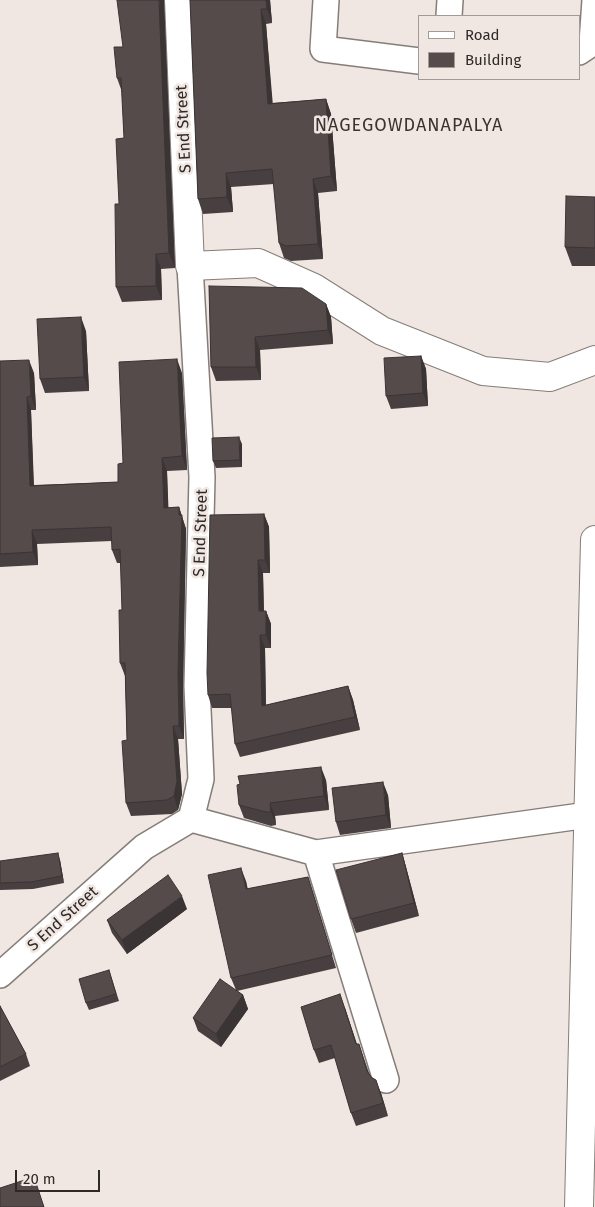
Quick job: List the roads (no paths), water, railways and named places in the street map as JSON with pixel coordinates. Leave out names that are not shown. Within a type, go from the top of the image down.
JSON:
[{"type":"street","name":"S End Street","points":[[0,974],[144,847],[191,819],[201,779],[197,686],[202,477],[190,266],[179,0]]},
{"type":"street","points":[[326,0],[323,49],[418,61]]},
{"type":"street","points":[[449,15],[450,0]]},
{"type":"street","points":[[580,51],[592,43],[595,0]]},
{"type":"street","points":[[190,266],[258,263],[314,288],[382,332],[483,371],[550,377],[595,360]]},
{"type":"street","points":[[576,1204],[589,1070],[588,815],[595,540]]},
{"type":"street","points":[[191,819],[316,853],[588,815]]},
{"type":"street","points":[[316,853],[386,1080]]},
{"type":"district","name":"NAGEGOWDANAPALYA","points":[[409,126]]}]
